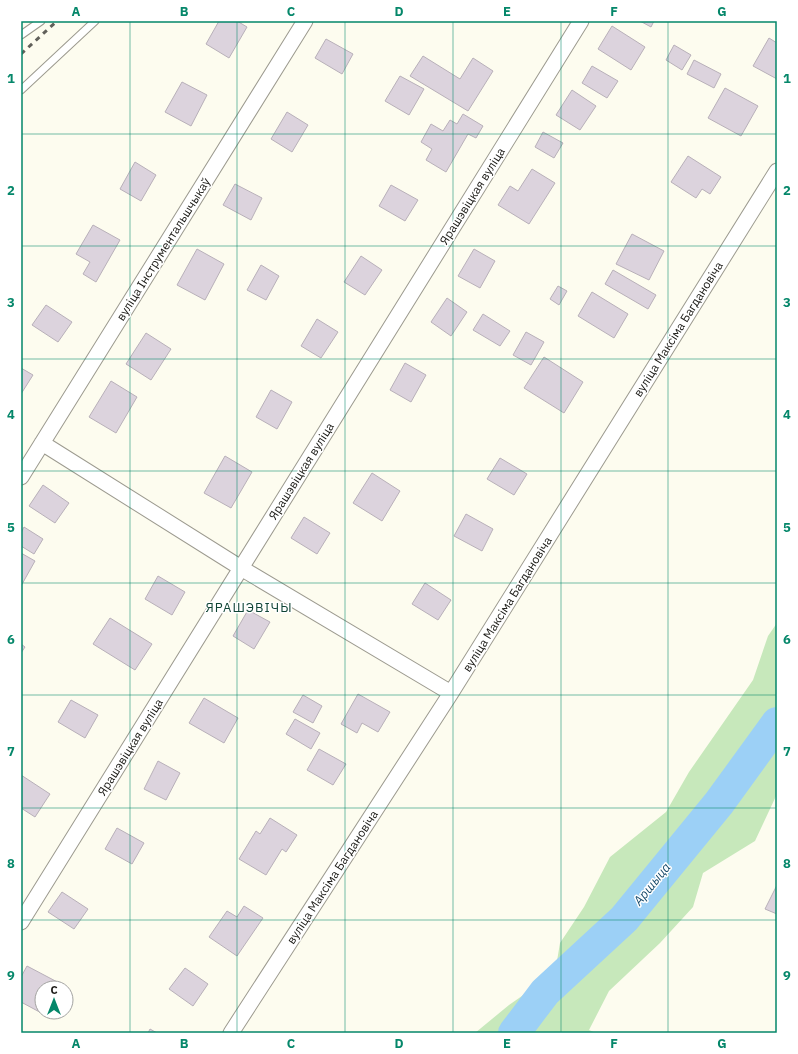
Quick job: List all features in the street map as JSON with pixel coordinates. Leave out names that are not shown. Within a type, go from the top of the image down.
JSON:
[{"type":"street","name":"вуліца Інструментальшчыкаў","points":[[21,477],[305,21]]},
{"type":"street","name":"Ярашэвіцкая вуліца","points":[[21,922],[581,21]]},
{"type":"street","name":"вуліца Максіма Багдановіча","points":[[231,1033],[451,693],[777,171]]},
{"type":"street","points":[[42,443],[241,568],[451,693]]},
{"type":"lane","points":[[21,35],[41,21]]},
{"type":"lane","points":[[21,90],[95,21]]},
{"type":"green space","points":[[777,623],[777,794],[755,841],[703,873],[693,907],[660,943],[609,991],[589,1030],[596,1033],[475,1033],[509,1005],[555,973],[560,943],[584,907],[610,857],[666,812],[689,772],[753,680],[768,636]]},
{"type":"building","points":[[219,21],[237,21],[247,27],[229,58],[206,44]]},
{"type":"building","points":[[640,21],[654,21],[651,27]]},
{"type":"building","points":[[612,26],[645,47],[631,70],[598,49]]},
{"type":"building","points":[[769,38],[777,43],[777,79],[753,66]]},
{"type":"building","points":[[326,39],[353,54],[342,74],[315,58]]},
{"type":"building","points":[[674,45],[691,55],[682,70],[666,60]]},
{"type":"building","points":[[423,56],[460,79],[473,58],[493,71],[468,111],[410,76]]},
{"type":"building","points":[[694,60],[721,74],[714,88],[687,74]]},
{"type":"building","points":[[592,66],[618,81],[607,98],[582,83]]},
{"type":"building","points":[[400,76],[424,89],[409,115],[385,101]]},
{"type":"building","points":[[182,82],[207,95],[191,126],[165,112]]},
{"type":"building","points":[[725,88],[758,106],[741,136],[708,118]]},
{"type":"building","points":[[572,90],[596,106],[580,130],[556,115]]},
{"type":"building","points":[[287,112],[308,125],[292,152],[271,139]]},
{"type":"building","points":[[463,114],[483,126],[476,138],[468,134],[446,172],[426,160],[432,149],[421,142],[431,124],[443,131],[450,120],[457,124]]},
{"type":"building","points":[[543,132],[563,143],[554,158],[535,147]]},
{"type":"building","points":[[688,156],[721,177],[710,194],[702,189],[696,198],[671,182]]},
{"type":"building","points":[[135,162],[156,175],[141,201],[120,189]]},
{"type":"building","points":[[532,169],[555,183],[529,224],[498,205],[510,186],[518,191]]},
{"type":"building","points":[[235,184],[262,198],[251,220],[223,205]]},
{"type":"building","points":[[391,185],[418,200],[405,221],[379,206]]},
{"type":"building","points":[[93,225],[120,240],[96,282],[83,274],[90,262],[76,254]]},
{"type":"building","points":[[632,234],[664,251],[649,280],[616,264]]},
{"type":"building","points":[[197,249],[224,264],[205,300],[177,285]]},
{"type":"building","points":[[474,249],[495,261],[480,288],[458,276]]},
{"type":"building","points":[[361,256],[382,270],[365,295],[344,282]]},
{"type":"building","points":[[261,265],[279,276],[266,300],[247,290]]},
{"type":"building","points":[[613,270],[656,295],[648,309],[605,284]]},
{"type":"building","points":[[558,286],[567,291],[559,305],[550,299]]},
{"type":"building","points":[[592,292],[628,314],[614,338],[578,316]]},
{"type":"building","points":[[447,298],[467,312],[451,336],[431,322]]},
{"type":"building","points":[[46,305],[72,322],[58,342],[32,325]]},
{"type":"building","points":[[483,314],[510,331],[500,346],[473,330]]},
{"type":"building","points":[[317,319],[338,332],[321,358],[301,346]]},
{"type":"building","points":[[526,332],[544,342],[531,365],[513,355]]},
{"type":"building","points":[[146,333],[171,349],[151,380],[126,364]]},
{"type":"building","points":[[544,357],[583,382],[564,413],[524,388]]},
{"type":"building","points":[[405,363],[426,375],[411,402],[390,390]]},
{"type":"building","points":[[21,368],[33,375],[21,394]]},
{"type":"building","points":[[111,381],[137,397],[116,433],[89,417]]},
{"type":"building","points":[[271,390],[292,402],[277,429],[256,417]]},
{"type":"building","points":[[225,456],[252,472],[231,508],[204,493]]},
{"type":"building","points":[[500,458],[527,474],[514,495],[487,479]]},
{"type":"building","points":[[372,473],[400,491],[382,521],[353,503]]},
{"type":"building","points":[[43,485],[69,503],[55,523],[29,506]]},
{"type":"building","points":[[466,514],[493,529],[482,551],[454,536]]},
{"type":"building","points":[[304,517],[330,533],[317,554],[291,538]]},
{"type":"building","points":[[24,527],[43,539],[34,554],[21,546],[21,533]]},
{"type":"building","points":[[21,553],[35,561],[21,586]]},
{"type":"building","points":[[158,576],[185,592],[172,615],[145,599]]},
{"type":"building","points":[[425,583],[451,600],[438,620],[412,604]]},
{"type":"building","points":[[248,610],[270,622],[254,649],[233,636]]},
{"type":"building","points":[[110,618],[152,644],[135,670],[93,644]]},
{"type":"building","points":[[21,644],[25,647],[21,653]]},
{"type":"building","points":[[358,694],[390,712],[378,732],[362,723],[357,733],[341,724]]},
{"type":"building","points":[[303,695],[322,706],[313,723],[293,712]]},
{"type":"building","points":[[204,698],[238,718],[224,743],[189,723]]},
{"type":"building","points":[[71,700],[98,715],[85,738],[58,722]]},
{"type":"building","points":[[295,719],[320,733],[311,749],[286,734]]},
{"type":"building","points":[[319,749],[346,764],[333,785],[307,770]]},
{"type":"building","points":[[158,761],[180,773],[166,800],[144,789]]},
{"type":"building","points":[[21,775],[50,794],[35,817],[21,808]]},
{"type":"building","points":[[270,818],[297,835],[286,852],[282,849],[266,875],[239,859],[256,831],[260,834]]},
{"type":"building","points":[[117,828],[144,843],[132,864],[105,849]]},
{"type":"building","points":[[777,885],[777,914],[765,909]]},
{"type":"building","points":[[62,892],[88,909],[74,929],[48,912]]},
{"type":"building","points":[[244,906],[263,918],[237,956],[209,937],[227,911],[237,917]]},
{"type":"building","points":[[27,966],[54,980],[34,980],[34,1009],[21,1002],[21,977]]},
{"type":"building","points":[[185,968],[208,984],[193,1006],[169,989]]},
{"type":"building","points":[[150,1029],[157,1033],[148,1033]]},
{"type":"waterway","name":"Аршыца","points":[[514,1033],[545,992],[624,919],[719,803],[777,723]]},
{"type":"railway","points":[[21,54],[57,21]]},
{"type":"district","name":"ЯРАШЭВІЧЫ","points":[[249,607]]}]
